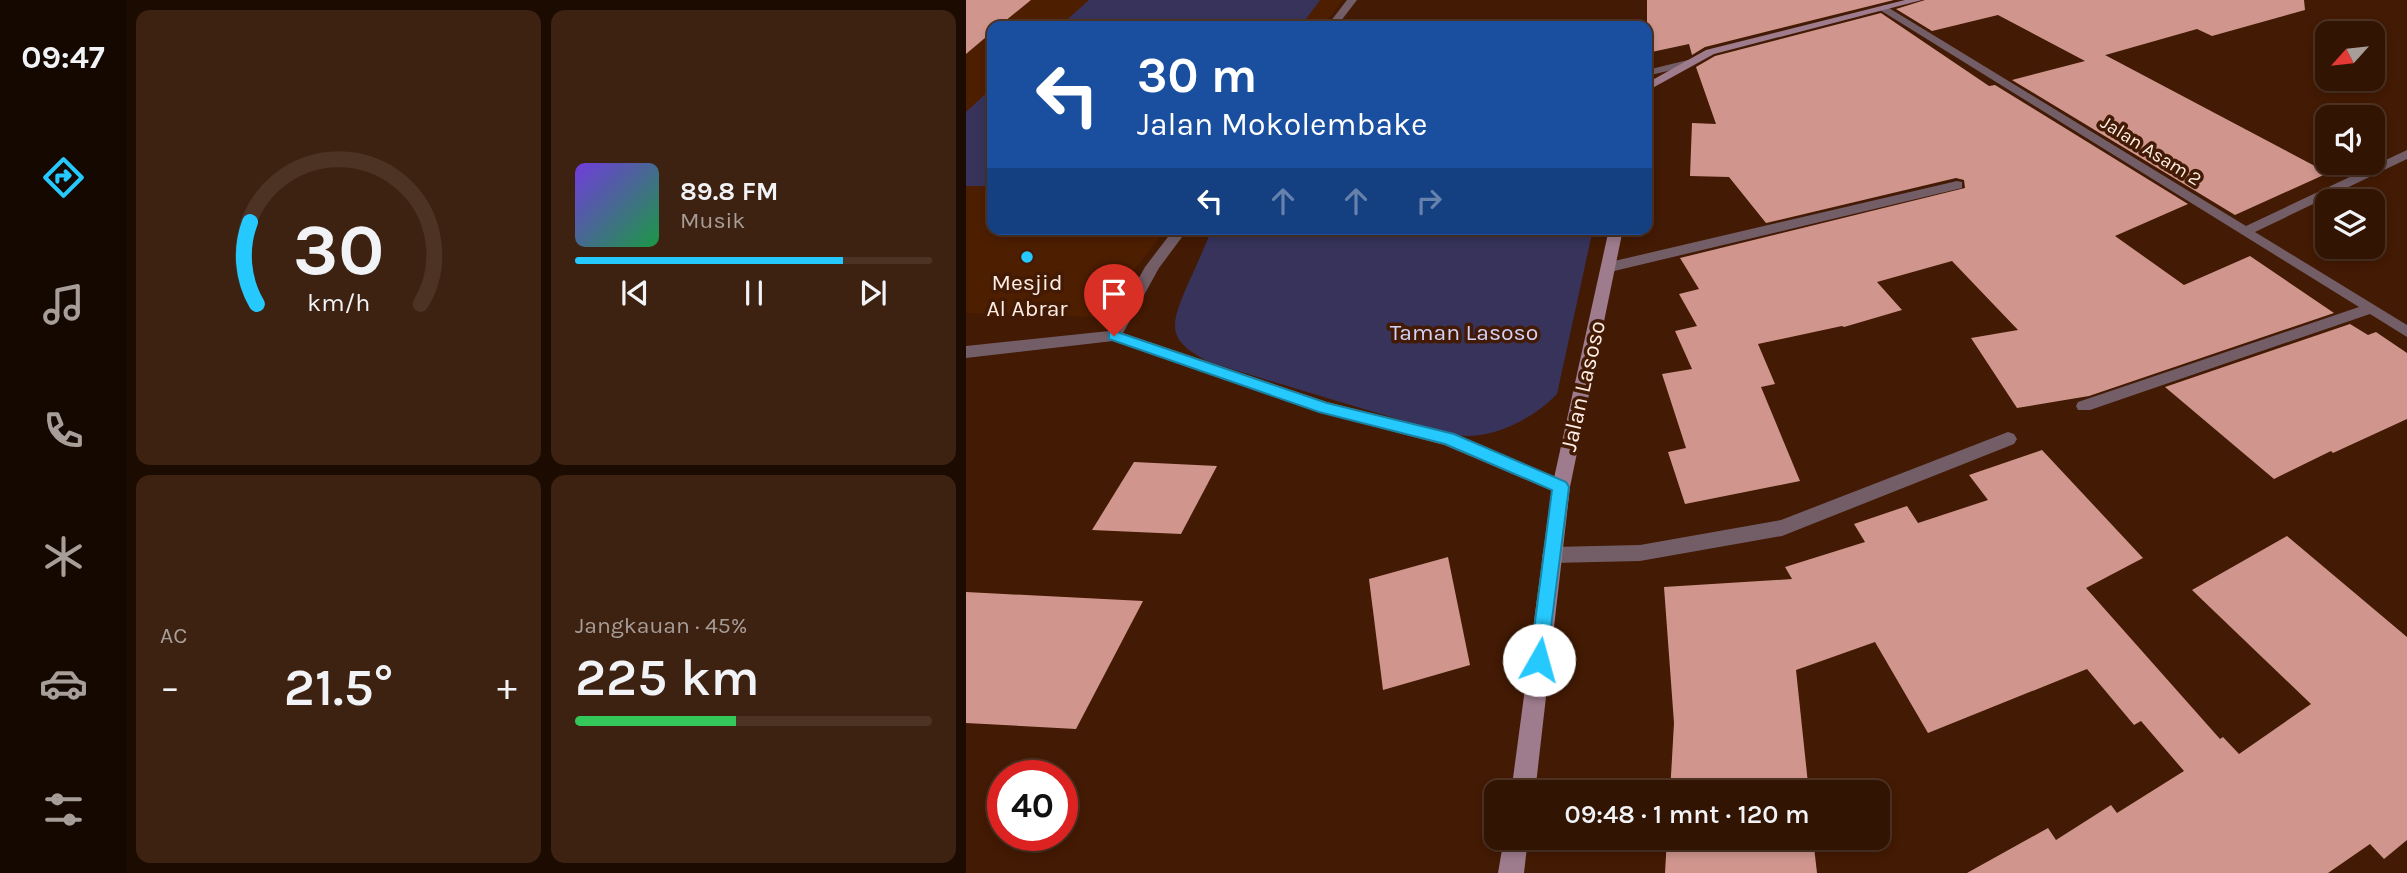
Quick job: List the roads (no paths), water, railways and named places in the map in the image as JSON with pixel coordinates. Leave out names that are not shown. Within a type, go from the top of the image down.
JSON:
[{"type":"street","points":[[1336,21],[1352,0]]},
{"type":"street","points":[[1652,85],[1710,52],[1917,0]]},
{"type":"street","name":"Jalan Asam 2","points":[[1884,8],[2407,332]]},
{"type":"street","points":[[1652,72],[1688,63]]},
{"type":"street","points":[[2245,232],[2407,154]]},
{"type":"street","points":[[1610,267],[1957,185]]},
{"type":"street","points":[[1114,336],[1152,267],[1176,235]]},
{"type":"street","name":"Jalan Lasoso","points":[[1525,780],[1560,487],[1615,235]]},
{"type":"street","points":[[2084,406],[2372,308]]},
{"type":"street","points":[[966,352],[1114,336],[1325,408],[1448,439],[1560,487]]},
{"type":"street","points":[[1552,555],[1640,553],[1782,528],[2008,439]]},
{"type":"street","points":[[1511,873],[1514,850]]},
{"type":"place","name":"Mesjid Al Abrar","points":[[1027,257]]},
{"type":"park label","name":"Taman Lasoso","points":[[1464,332]]}]
